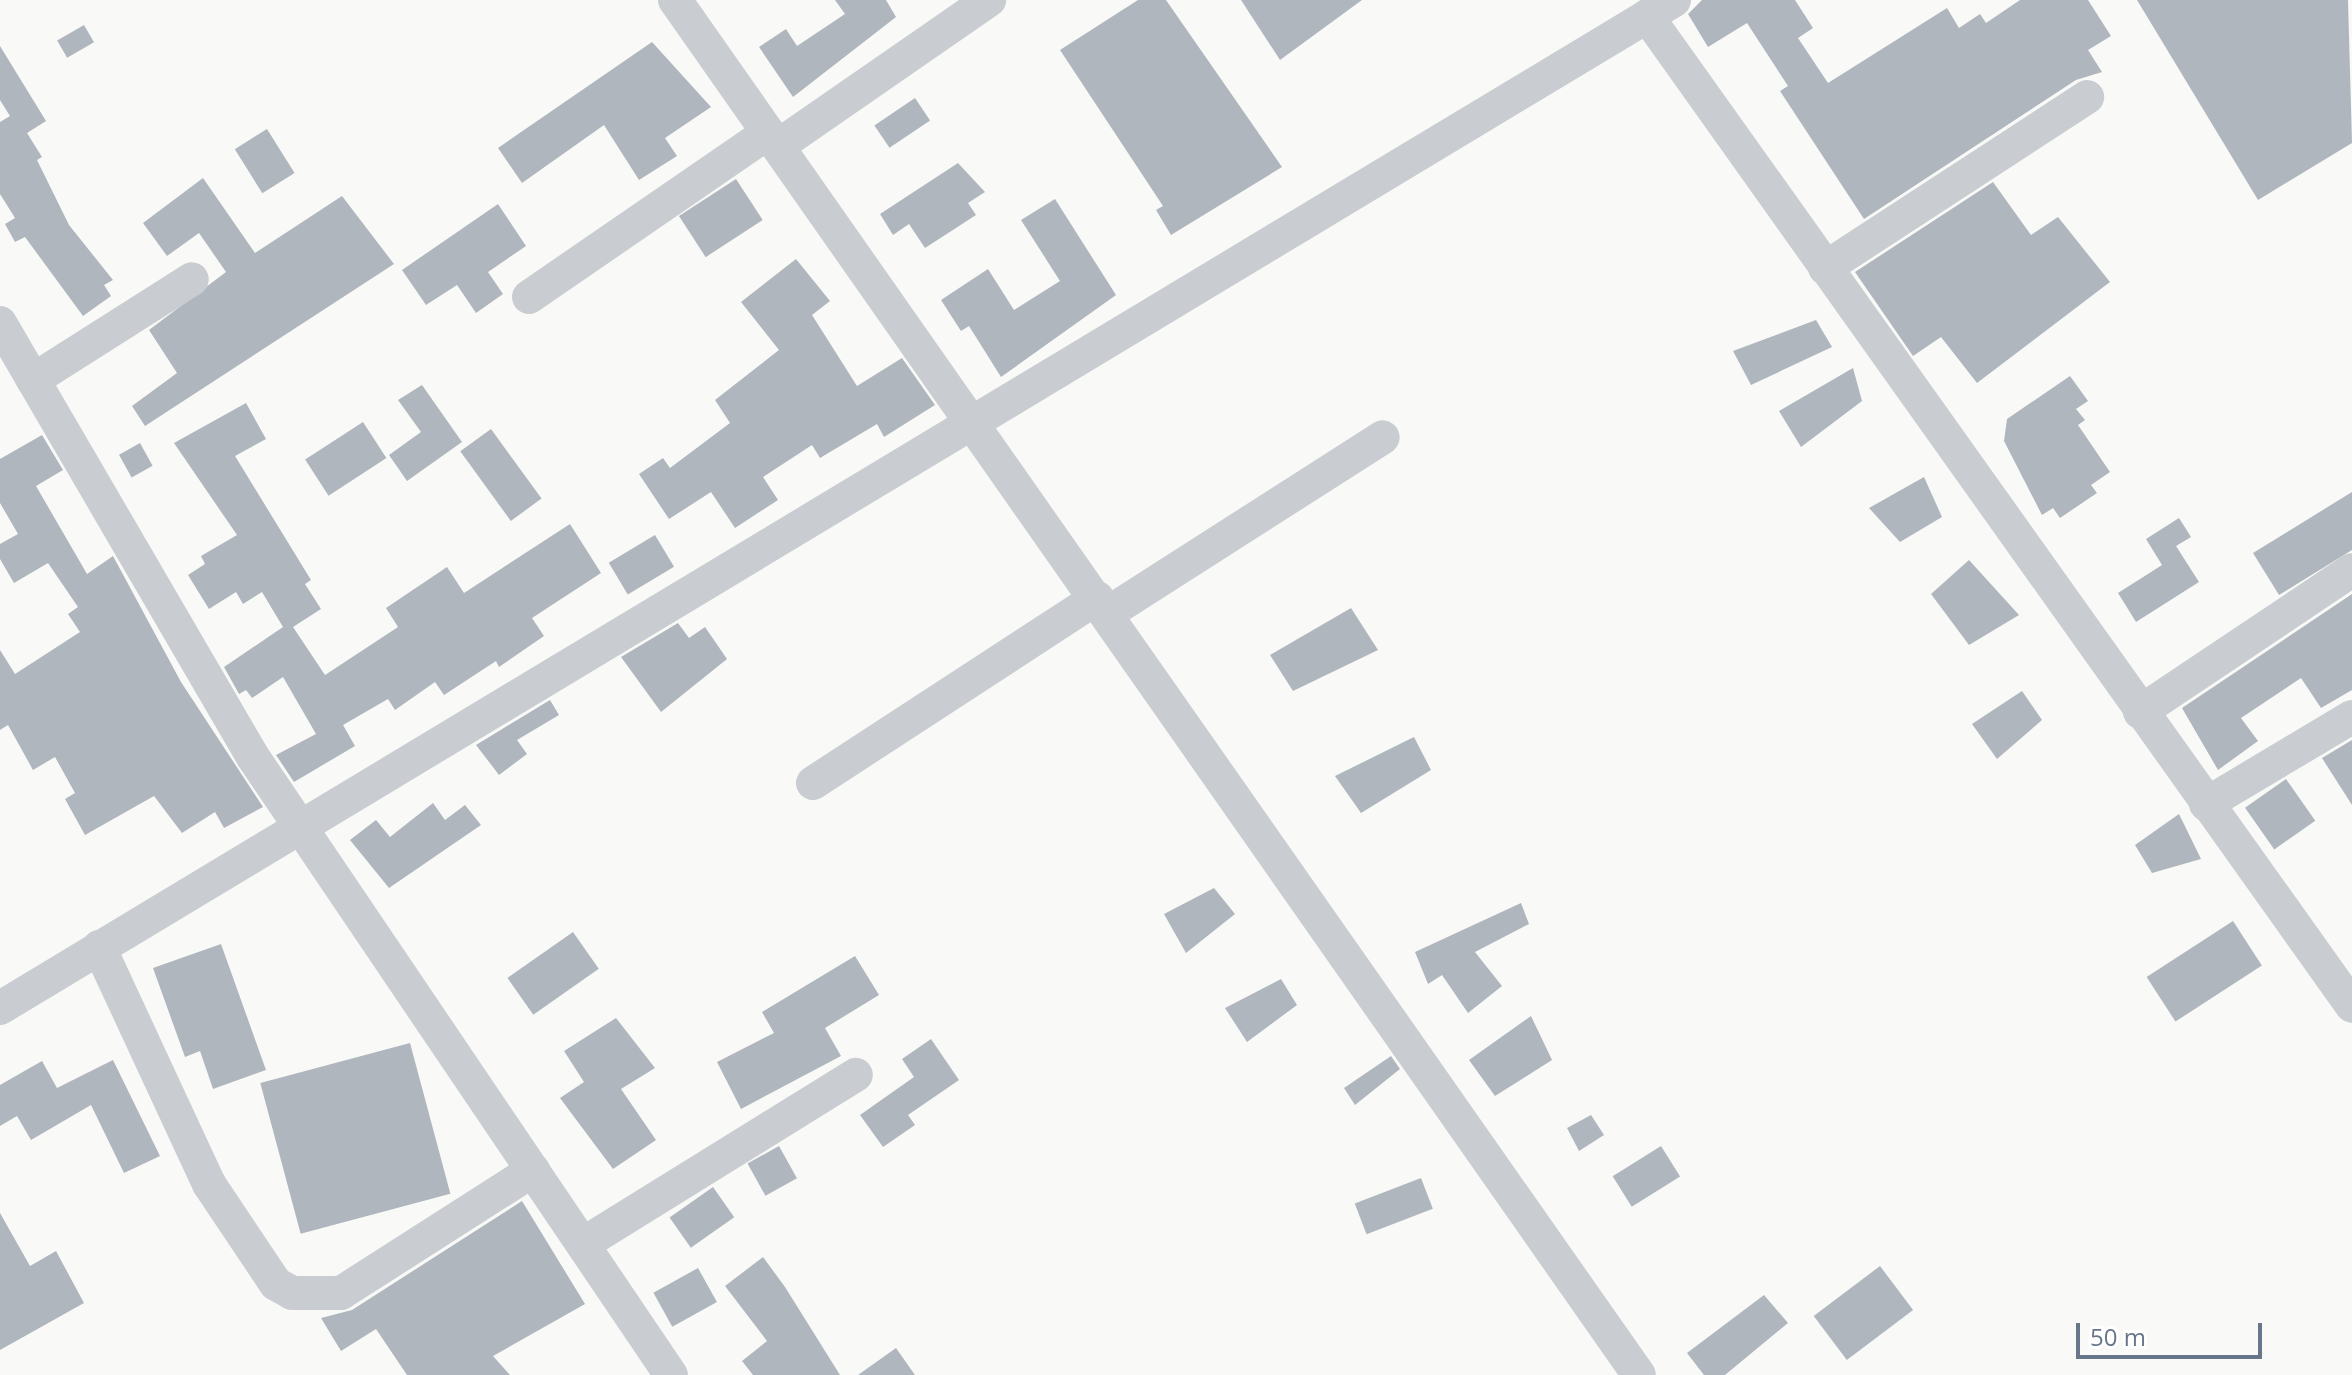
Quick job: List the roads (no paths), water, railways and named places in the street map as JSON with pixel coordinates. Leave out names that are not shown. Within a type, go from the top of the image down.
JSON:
[{"type":"street","points":[[675,0],[1639,1375]]},
{"type":"street","points":[[529,297],[989,0]]},
{"type":"street","points":[[0,1008],[1664,5],[1825,268],[2352,1006]]},
{"type":"street","points":[[1825,268],[2087,97]]},
{"type":"street","points":[[33,380],[192,279]]},
{"type":"street","points":[[0,323],[300,829],[671,1375]]},
{"type":"street","points":[[813,783],[1383,437]]},
{"type":"street","points":[[2140,712],[2352,570]]},
{"type":"street","points":[[2206,804],[2352,717]]},
{"type":"street","points":[[99,947],[209,1184],[276,1284],[292,1293],[341,1293],[533,1170]]},
{"type":"street","points":[[583,1244],[856,1075]]}]
